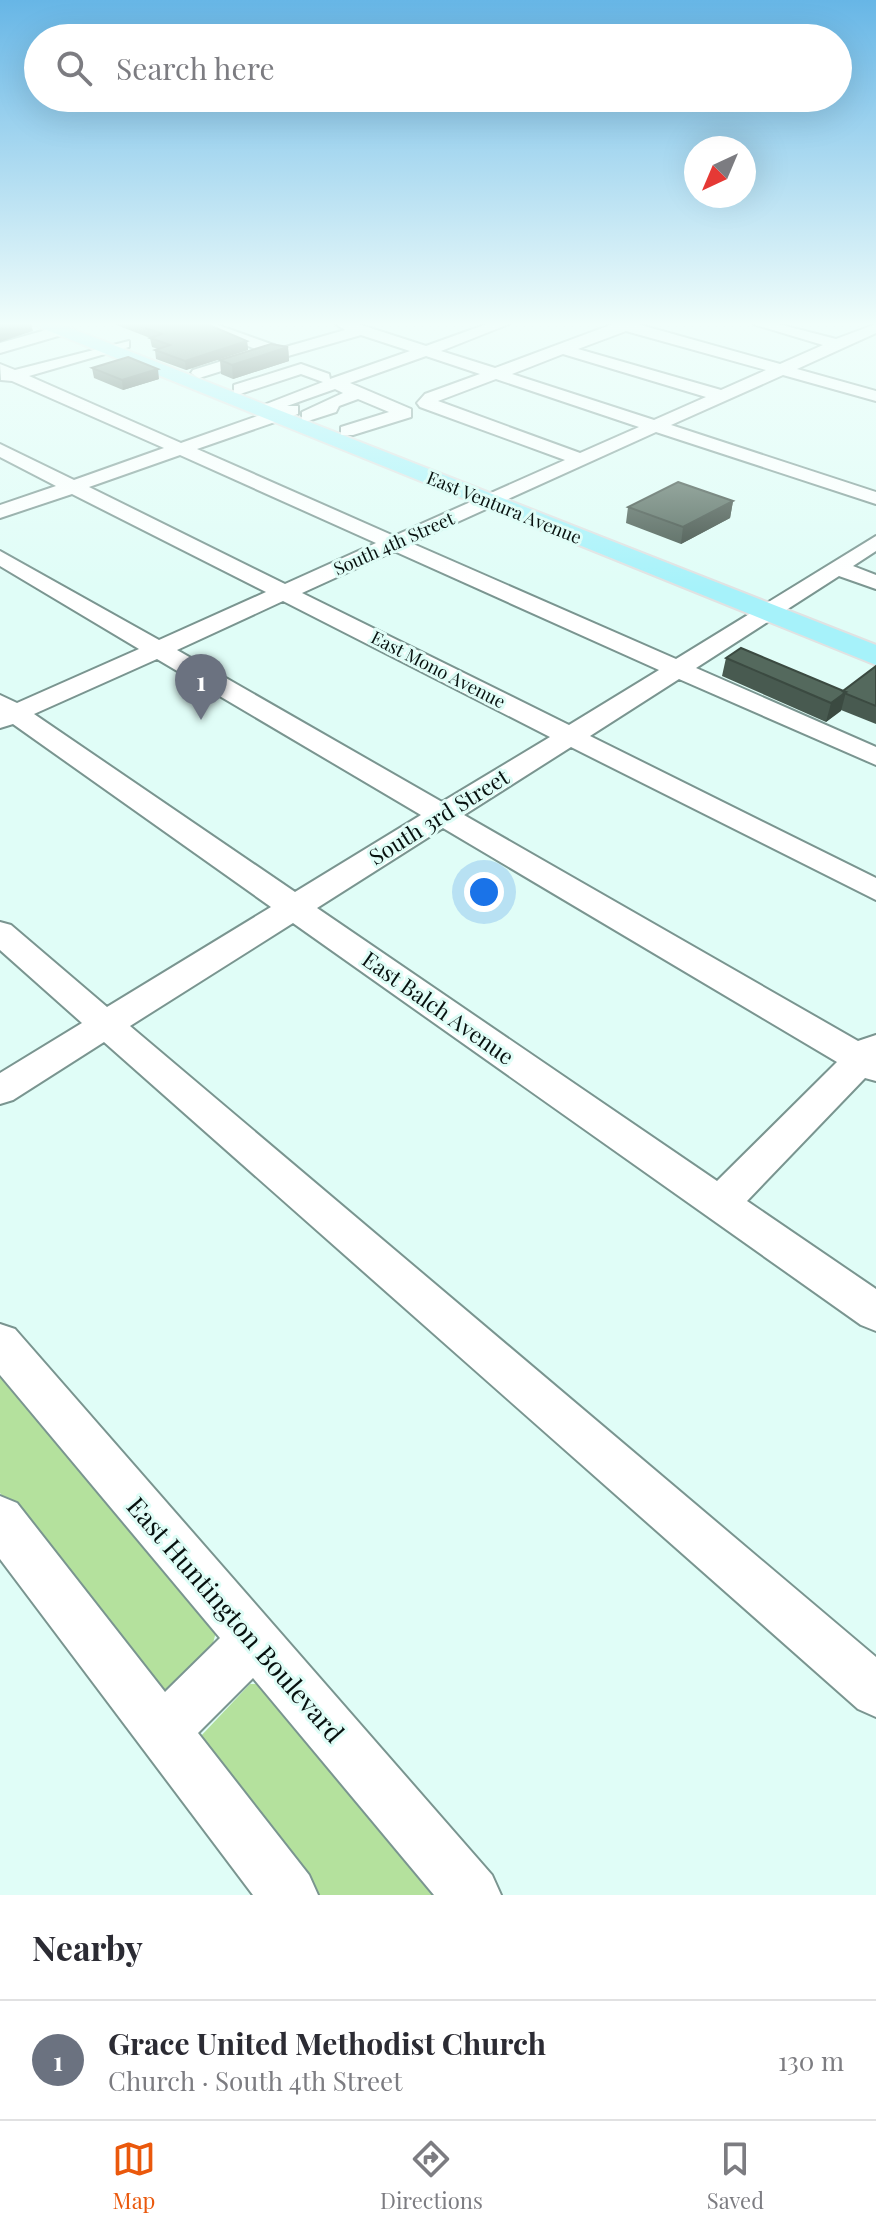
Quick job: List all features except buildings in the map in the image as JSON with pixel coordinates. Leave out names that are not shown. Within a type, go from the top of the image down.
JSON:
[{"type":"main road","name":"East Ventura Avenue","points":[[286,412],[778,607],[876,637]]},
{"type":"main road","name":"East Ventura Avenue","points":[[289,412],[347,431],[498,497]]},
{"type":"main road","name":"East Ventura Avenue","points":[[778,607],[876,656]]},
{"type":"street","points":[[103,412],[876,757]]},
{"type":"street","points":[[0,512],[182,449],[265,412]]},
{"type":"street","points":[[347,431],[404,412]]},
{"type":"street","points":[[452,412],[580,459]]},
{"type":"street","points":[[614,412],[876,498]]},
{"type":"street","name":"South 4th Street","points":[[5,712],[157,650],[680,412]]},
{"type":"street","name":"East Mono Avenue","points":[[0,450],[876,890]]},
{"type":"street","name":"South 3rd Street","points":[[0,1090],[778,607],[876,542]]},
{"type":"street","points":[[0,557],[440,816],[871,1057],[719,1204]]},
{"type":"street","points":[[837,568],[876,582]]},
{"type":"street","name":"East Balch Avenue","points":[[5,712],[293,906],[876,1312]]},
{"type":"street","points":[[0,933],[876,1691]]},
{"type":"street","name":"East Huntington Boulevard","points":[[0,1343],[472,1895]]},
{"type":"street","points":[[0,1520],[289,1895]]},
{"type":"street","points":[[162,1732],[253,1642]]},
{"type":"green space","points":[[0,1370],[216,1632],[212,1647],[165,1691],[153,1688],[0,1493]]},
{"type":"green space","points":[[250,1684],[263,1684],[440,1895],[315,1895],[200,1737]]},
{"type":"place","name":"Grace United Methodist Church","points":[[201,720]]}]
